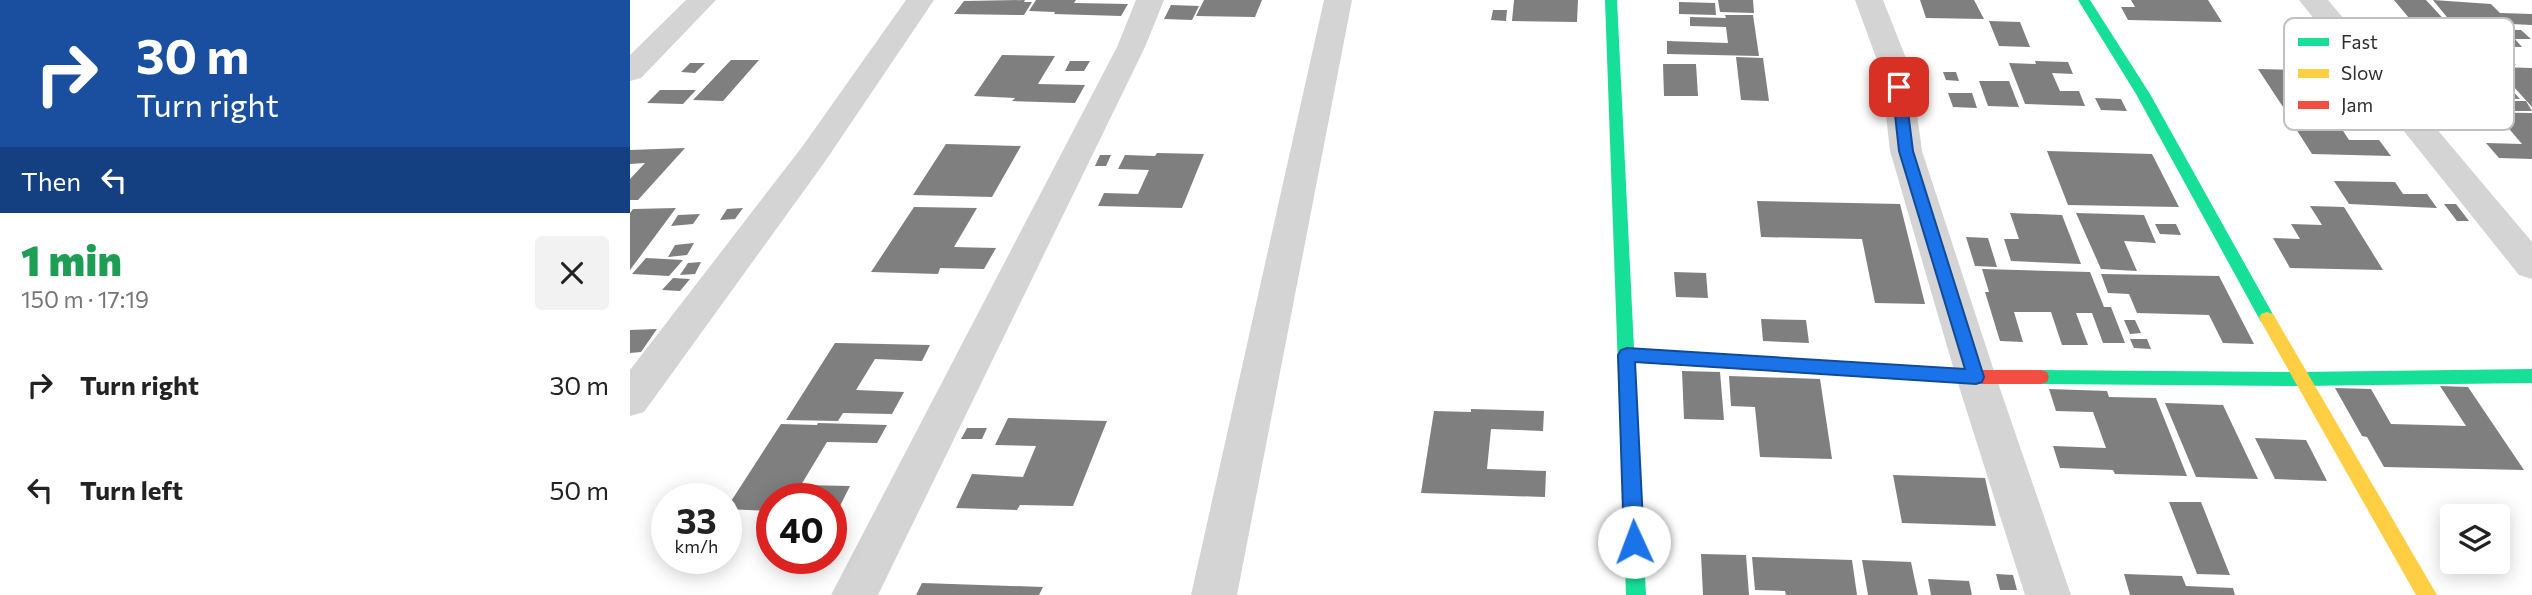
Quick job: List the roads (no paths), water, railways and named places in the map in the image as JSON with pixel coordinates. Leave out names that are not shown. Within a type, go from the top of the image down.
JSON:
[{"type":"street","points":[[630,72],[702,0]]},
{"type":"street","points":[[630,400],[813,155],[920,0]]},
{"type":"street","points":[[853,595],[1131,47],[1150,0]]},
{"type":"street","points":[[1214,595],[1338,0]]},
{"type":"street","points":[[1611,0],[1636,595]]},
{"type":"street","points":[[1869,0],[1896,71],[1906,151],[1976,377],[2048,595]]},
{"type":"street","points":[[2084,0],[2143,94],[2300,379],[2427,595]]},
{"type":"street","points":[[2313,0],[2328,18]]},
{"type":"street","points":[[2420,130],[2532,266]]},
{"type":"street","points":[[1627,355],[1976,377],[2300,379],[2532,376]]}]
